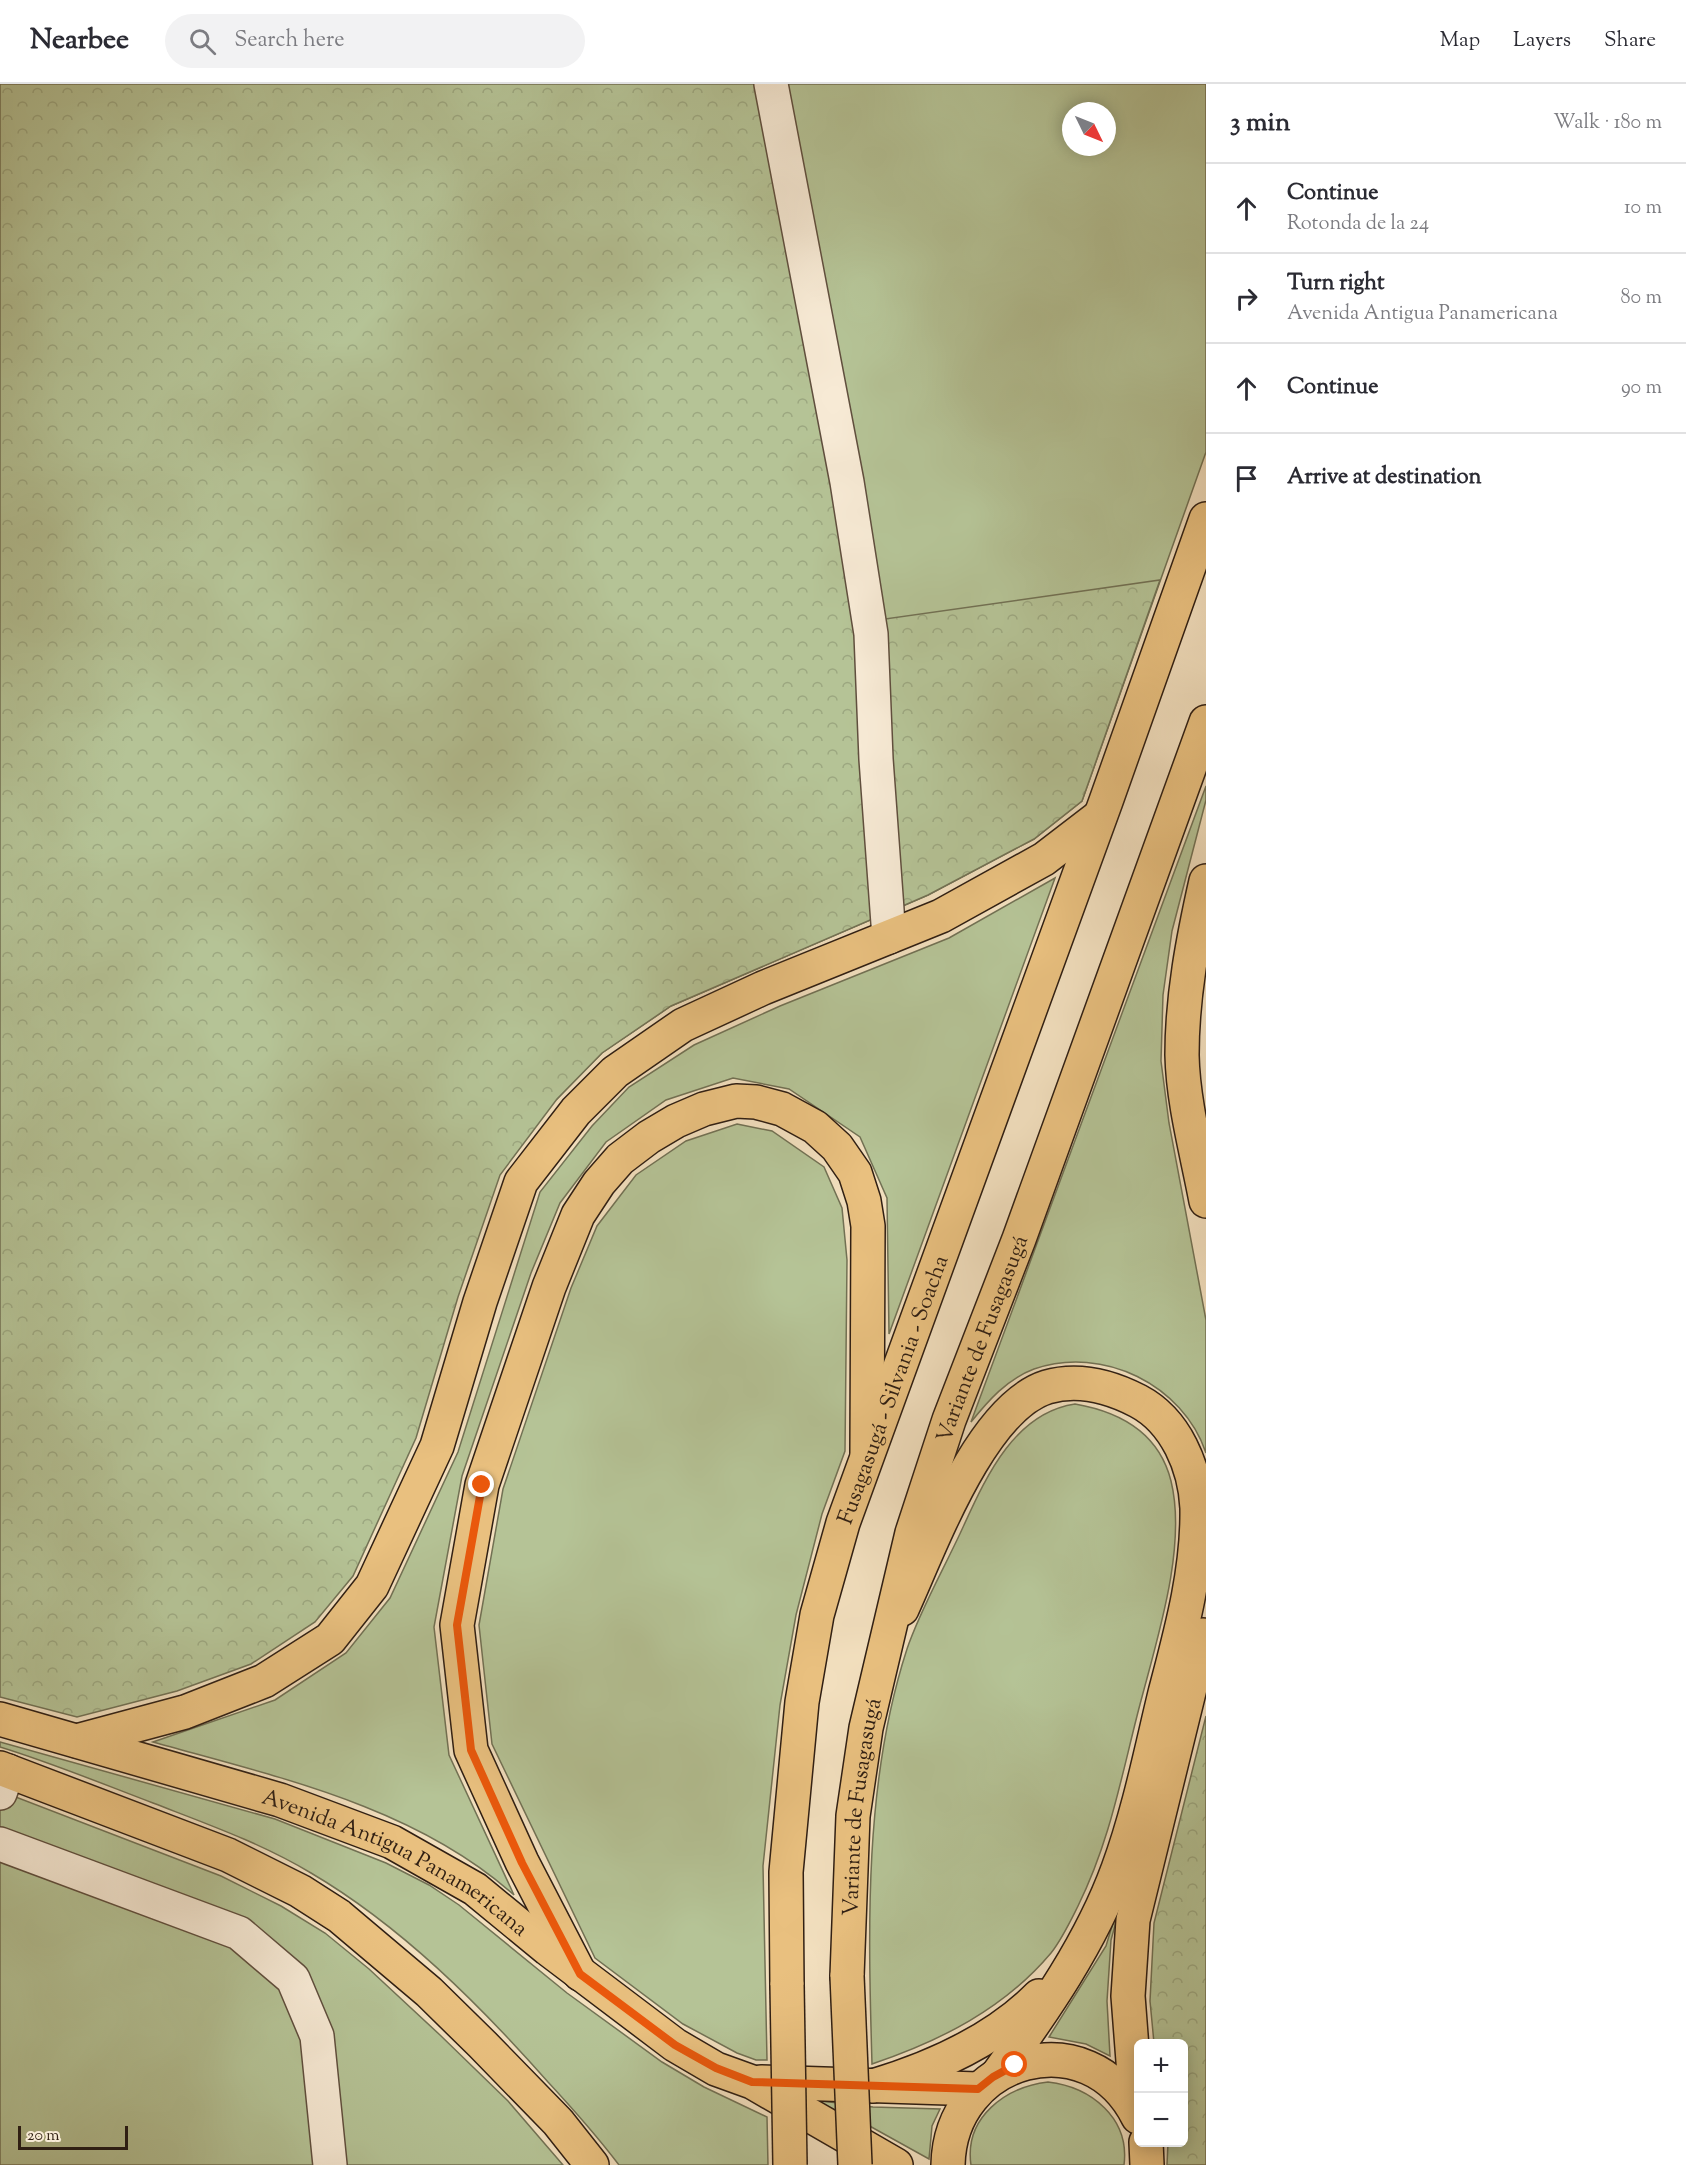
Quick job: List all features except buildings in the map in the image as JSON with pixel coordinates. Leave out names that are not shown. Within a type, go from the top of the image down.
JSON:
[{"type":"main road","points":[[77,1741],[185,1712],[264,1681],[330,1639],[372,1586],[437,1446],[480,1302],[521,1182],[576,1111],[615,1072],[683,1025],[763,988],[941,916],[1044,859],[1100,816],[1206,519]]},
{"type":"main road","name":"Variante de Fusagasugá","points":[[855,2165],[847,1976],[853,1816],[867,1728],[912,1533],[949,1420],[1019,1239],[1206,722]]},
{"type":"main road","name":"Fusagasugá - Silvania - Soacha","points":[[790,2165],[786,1872],[802,1702],[818,1615],[843,1523],[867,1455],[1100,816]]},
{"type":"main road","points":[[1206,881],[1194,935],[1184,1000],[1182,1057],[1190,1119],[1206,1201]]},
{"type":"main road","points":[[580,1974],[522,1863],[471,1750],[457,1625],[482,1485],[549,1287],[578,1215],[599,1183],[620,1159],[649,1137],[704,1109],[736,1101],[756,1102],[782,1109],[815,1127],[837,1147],[855,1173],[864,1201],[868,1226],[867,1455]]},
{"type":"main road","points":[[887,1640],[971,1463],[1010,1410],[1046,1387],[1076,1382],[1109,1388],[1141,1402],[1165,1423],[1181,1445],[1192,1476],[1197,1506],[1190,1598],[1118,1870],[1085,1942],[1042,2012],[957,2121],[949,2150],[948,2165]]},
{"type":"main road","points":[[1137,2093],[1128,1996],[1133,1920],[1206,1624]]},
{"type":"main road","name":"Avenida Antigua Panamericana","points":[[0,1719],[280,1800],[392,1842],[475,1889],[580,1974],[675,2045],[716,2068],[752,2082],[896,2165]]},
{"type":"main road","points":[[3,1777],[228,1854],[300,1891],[339,1916],[429,1992],[475,2036],[558,2122],[592,2165]]},
{"type":"main road","points":[[873,2086],[910,2075],[965,2049],[1023,2012],[1070,1965]]},
{"type":"main road","points":[[988,2082],[1015,2065],[1041,2060],[1076,2064],[1112,2083],[1134,2115]]},
{"type":"main road","name":"Avenida Antigua Panamericana","points":[[752,2082],[873,2086],[988,2082]]},
{"type":"main road","points":[[1144,2147],[1147,2165]]},
{"type":"street","points":[[771,84],[847,482],[871,634],[876,759],[889,937]]},
{"type":"street","points":[[0,1844],[239,1933],[293,1979],[316,2036],[330,2165]]},
{"type":"green space","points":[[0,84],[1206,84],[1206,452],[1082,801],[1034,839],[928,895],[671,1006],[602,1053],[557,1099]]},
{"type":"green space","points":[[0,84],[756,84],[857,623],[1160,580],[1082,801],[1034,839],[928,895],[671,1006],[602,1053],[557,1099],[500,1175],[458,1297],[416,1438],[353,1576],[315,1622],[251,1664],[177,1691],[77,1717],[0,1697]]},
{"type":"green space","points":[[1206,786],[1206,800],[1172,931],[1163,995],[1161,1061],[1169,1123],[1206,1320],[1206,1453],[1195,1429],[1179,1408],[1160,1390],[1137,1376],[1113,1367],[1087,1362],[1060,1363],[1024,1373],[999,1391],[971,1422]]},
{"type":"green space","points":[[1055,878],[889,1334],[887,1198],[860,1137],[789,1089],[733,1078],[666,1100],[606,1142],[560,1203],[531,1273],[462,1476],[434,1627],[449,1755],[514,1895],[475,1865],[434,1839],[390,1817],[296,1783],[153,1742],[275,1700],[346,1653],[390,1598],[458,1452],[540,1192],[592,1126],[629,1087],[694,1045],[780,1006],[949,938]]},
{"type":"green space","points":[[737,1124],[772,1131],[824,1167],[842,1208],[847,1260],[845,1451],[822,1514],[796,1615],[780,1705],[763,1866],[767,2060],[756,2060],[737,2053],[683,2024],[595,1958],[492,1744],[479,1625],[503,1489],[571,1288],[597,1226],[636,1175],[686,1141]]},
{"type":"green space","points":[[1075,1404],[1122,1419],[1147,1438],[1165,1464],[1171,1481],[1175,1508],[1175,1537],[1167,1599],[1106,1836],[1089,1882],[1066,1930],[1051,1953],[1033,1973],[992,2007],[946,2034],[872,2064],[870,1907],[876,1802],[893,1699],[907,1649],[926,1603],[993,1467],[1020,1433],[1036,1420],[1054,1410]]},
{"type":"green space","points":[[1206,1716],[1206,2165],[1167,2165],[1168,2147],[1188,2147],[1188,2039],[1154,2039],[1150,2001],[1154,1923]]},
{"type":"green space","points":[[0,1742],[275,1819],[386,1863],[429,1885],[459,1905],[567,1993],[662,2062],[704,2087],[767,2117],[768,2165],[619,2165],[567,2102],[495,2024],[407,1942],[344,1894],[292,1862],[253,1843],[77,1774],[0,1747]]},
{"type":"green space","points":[[0,1791],[221,1876],[281,1906],[325,1933],[369,1969],[508,2101],[563,2165],[0,2165]]},
{"type":"green space","points":[[1142,1827],[1111,1940],[1107,2001],[1110,2056],[1086,2044],[1049,2037],[1106,1946]]},
{"type":"green space","points":[[1048,2082],[1079,2090],[1104,2108],[1114,2119],[1121,2133],[1124,2165],[971,2165],[974,2132],[991,2107],[1017,2090]]},
{"type":"green space","points":[[812,2100],[873,2107],[940,2109],[932,2126],[929,2159],[857,2119]]},
{"type":"route","points":[[482,1485],[457,1625],[471,1750],[522,1863],[580,1974],[675,2045],[716,2068],[752,2082],[978,2089],[988,2080],[1015,2065]]}]
